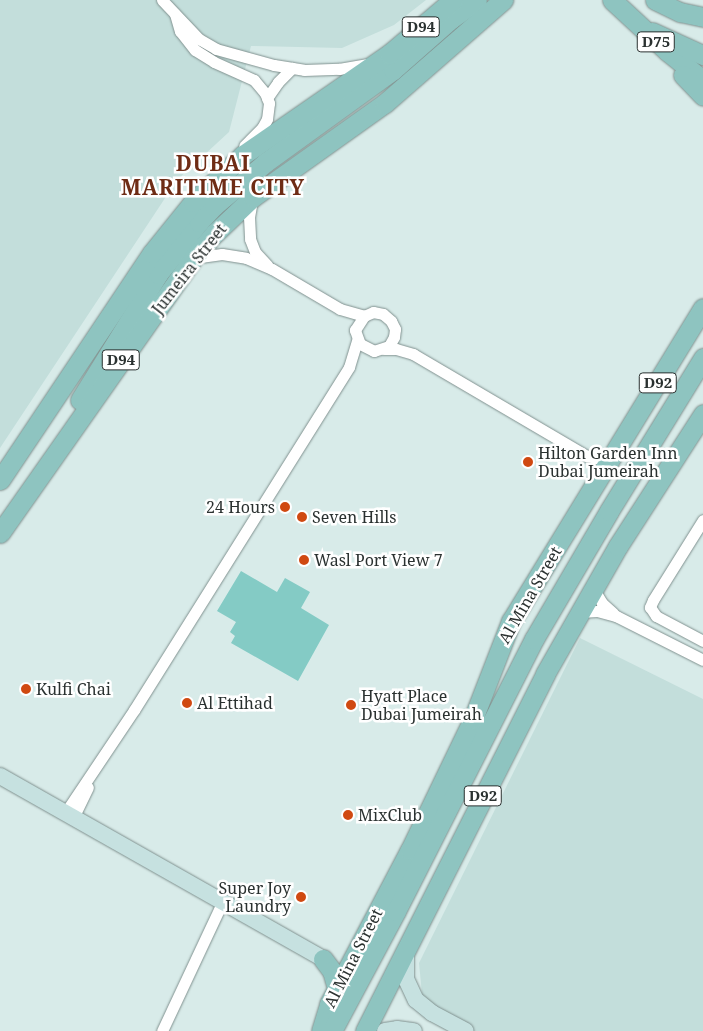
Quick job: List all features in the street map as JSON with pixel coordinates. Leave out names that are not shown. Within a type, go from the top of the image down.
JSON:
[{"type":"main road","name":"D94","points":[[0,480],[165,235],[193,202],[260,143],[389,54],[453,0]]},
{"type":"main road","points":[[26,496],[42,457],[158,274],[199,222],[231,191],[266,162],[393,70],[444,25],[477,0]]},
{"type":"main road","points":[[476,24],[490,0]]},
{"type":"main road","name":"Jumeira Street","points":[[0,533],[194,258],[214,233],[253,197],[359,123],[410,82],[503,0]]},
{"type":"main road","points":[[476,24],[520,0]]},
{"type":"main road","name":"D75","points":[[612,0],[667,51],[703,80]]},
{"type":"main road","points":[[655,0],[680,12],[703,17]]},
{"type":"main road","points":[[684,0],[703,17]]},
{"type":"main road","points":[[641,28],[703,55]]},
{"type":"main road","points":[[667,51],[686,79],[703,96]]},
{"type":"main road","name":"Al Mina Street","points":[[322,1031],[326,1011],[337,988],[355,957],[473,719],[504,637],[520,606],[703,308]]},
{"type":"main road","points":[[332,1031],[530,647],[609,511],[703,358]]},
{"type":"main road","name":"D92","points":[[365,1031],[516,730],[593,588],[643,504],[703,414]]},
{"type":"main road","points":[[449,806],[461,761],[495,676],[504,637]]},
{"type":"main road","points":[[323,959],[338,961],[355,957]]},
{"type":"main road","points":[[323,959],[332,971],[337,988]]},
{"type":"street","points":[[162,0],[199,39],[210,46],[292,68],[322,70],[346,68],[367,64],[389,54]]},
{"type":"street","points":[[175,14],[180,32],[195,50],[214,62],[254,80],[262,88],[267,98],[269,109],[264,123],[235,157],[225,172]]},
{"type":"street","points":[[267,98],[278,82],[292,68]]},
{"type":"street","points":[[253,197],[249,217],[250,239],[255,252],[272,269]]},
{"type":"street","points":[[194,258],[230,254],[246,258],[272,269],[334,306],[364,316],[373,312],[383,314],[392,321],[395,332],[413,354]]},
{"type":"street","points":[[334,306],[348,320],[356,335],[369,351]]},
{"type":"street","points":[[349,367],[356,335],[364,316]]},
{"type":"street","points":[[384,350],[392,342],[395,332]]},
{"type":"street","points":[[69,815],[87,791],[91,776],[349,367],[369,351],[396,349],[413,354],[587,456],[612,458]]},
{"type":"street","points":[[587,456],[600,478]]},
{"type":"street","points":[[703,520],[650,607],[656,616],[703,641]]},
{"type":"street","points":[[593,588],[602,603],[616,616]]},
{"type":"street","points":[[580,612],[597,611],[616,616],[703,660]]},
{"type":"street","name":"Al Mina Street","points":[[0,776],[226,906],[323,959]]},
{"type":"street","points":[[162,1031],[202,948],[226,906]]},
{"type":"street","points":[[407,944],[404,967],[410,990],[416,1000],[432,1013],[466,1031]]},
{"type":"street","points":[[385,1031],[397,1029],[414,1031]]},
{"type":"shaded area","points":[[0,0],[426,0],[394,25],[342,48],[251,46],[229,132],[177,180],[0,448]]},
{"type":"shaded area","points":[[241,571],[277,592],[285,578],[310,592],[301,608],[329,625],[298,681],[231,643],[235,636],[230,632],[236,622],[217,611]]},
{"type":"shaded area","points":[[580,638],[703,699],[703,1031],[472,1031],[423,1004],[419,963]]},
{"type":"place","name":"Hilton Garden Inn Dubai Jumeirah","points":[[528,462]]},
{"type":"place","name":"24 Hours","points":[[285,507]]},
{"type":"place","name":"Seven Hills","points":[[302,517]]},
{"type":"place","name":"Wasl Port View 7","points":[[304,560]]},
{"type":"place","name":"Kulfi Chai","points":[[26,689]]},
{"type":"place","name":"Al Ettihad","points":[[187,703]]},
{"type":"place","name":"Hyatt Place Dubai Jumeirah","points":[[351,705]]},
{"type":"place","name":"MixClub","points":[[348,815]]},
{"type":"place","name":"Super Joy Laundry","points":[[301,897]]},
{"type":"district","name":"DUBAI MARITIME CITY","points":[[213,175]]}]
